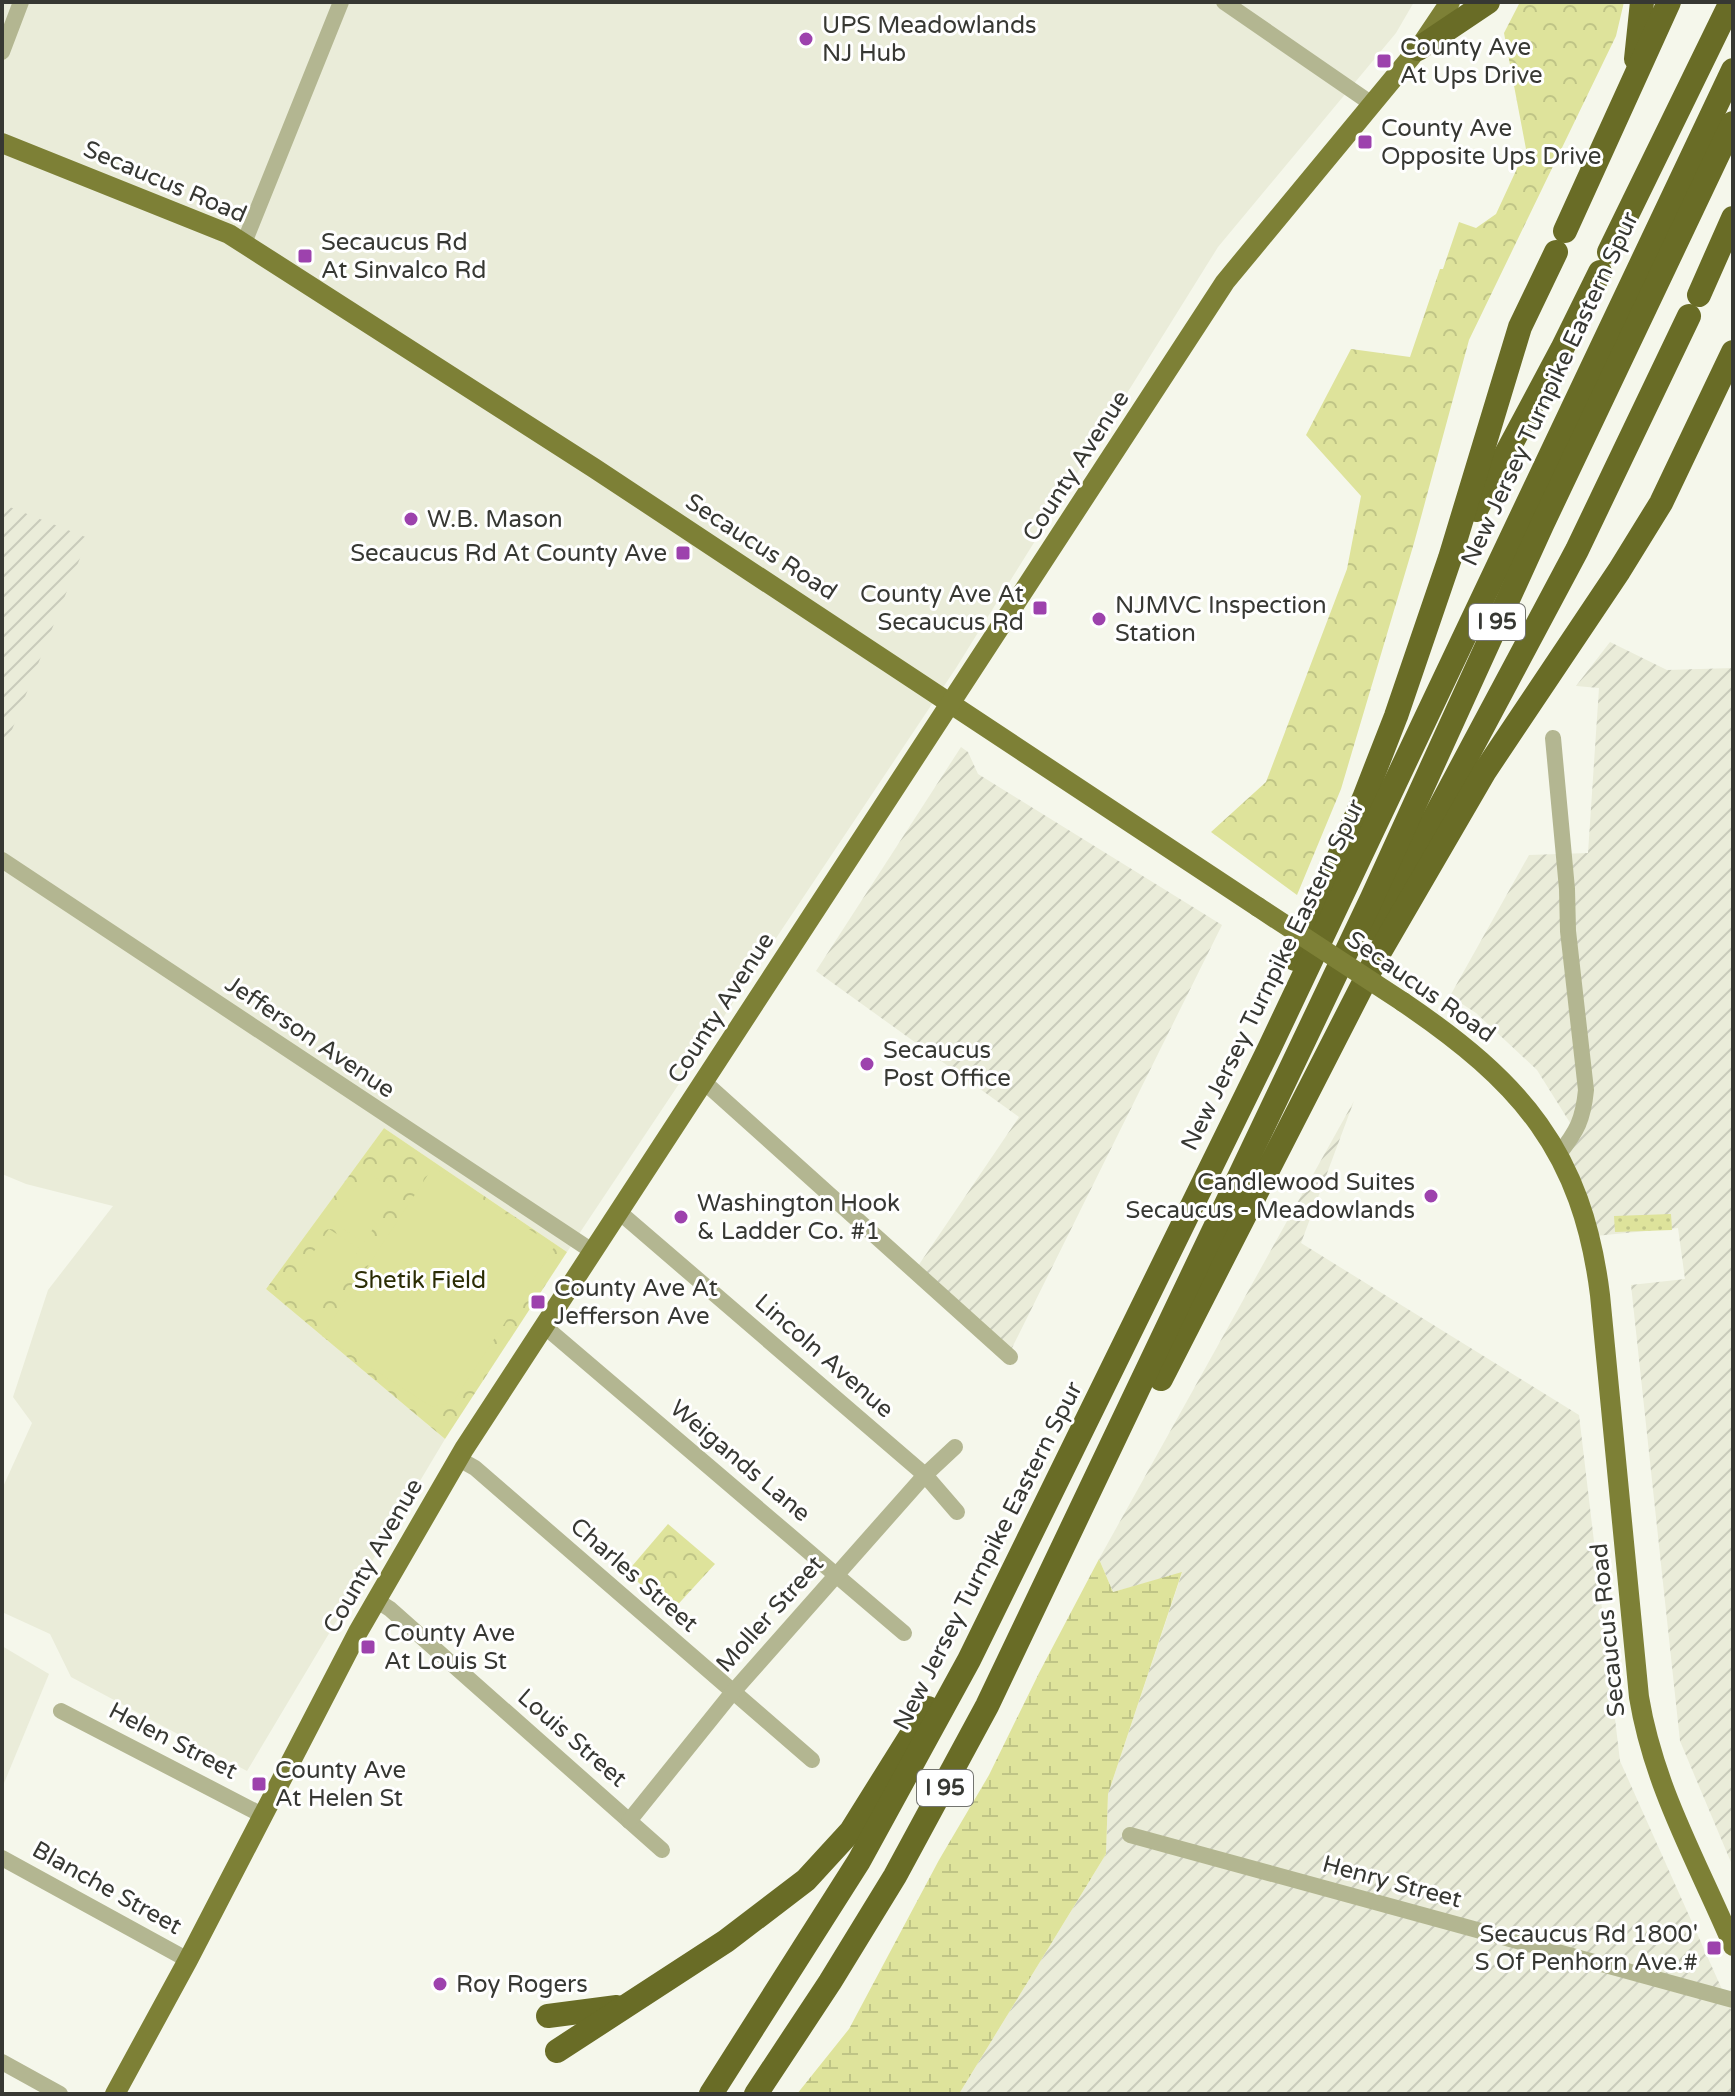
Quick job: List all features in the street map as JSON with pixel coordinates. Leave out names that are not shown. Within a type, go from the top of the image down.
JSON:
[{"type":"highway","points":[[1418,49],[1488,2]]},
{"type":"highway","points":[[1633,83],[1642,2]]},
{"type":"highway","points":[[1633,83],[1657,2]]},
{"type":"highway","points":[[1269,1049],[1295,959],[1385,745],[1450,558],[1520,327],[1669,2]]},
{"type":"highway","points":[[1450,558],[1562,349],[1731,2]]},
{"type":"highway","name":"New Jersey Turnpike Eastern Spur","points":[[711,2094],[802,1955],[875,1834],[994,1610],[1269,1049],[1733,70]]},
{"type":"highway","name":"New Jersey Turnpike Eastern Spur","points":[[756,2094],[846,1957],[942,1793],[987,1706],[1393,854],[1532,545],[1733,123]]},
{"type":"highway","points":[[1265,1122],[1311,1054],[1504,683],[1577,550],[1733,218]]},
{"type":"highway","points":[[1103,1464],[1161,1378],[1378,955],[1485,771],[1661,503],[1733,352]]},
{"type":"highway","points":[[557,2051],[726,1941],[779,1903],[829,1857],[858,1821],[891,1765],[994,1610]]},
{"type":"highway","points":[[548,2016],[627,2005]]},
{"type":"main road","name":"County Avenue","points":[[118,2093],[376,1600],[459,1459],[1225,282],[1418,49],[1450,2]]},
{"type":"main road","name":"Secaucus Road","points":[[2,143],[229,234],[244,243],[594,468],[1403,1002],[1439,1026],[1492,1069],[1527,1108],[1559,1154],[1583,1207],[1595,1250],[1645,1733],[1666,1795],[1733,1946]]},
{"type":"street","points":[[2,52],[21,2]]},
{"type":"street","points":[[244,243],[341,2]]},
{"type":"street","points":[[1224,2],[1372,104]]},
{"type":"street","points":[[1553,738],[1568,931],[1586,1090],[1584,1111],[1577,1131],[1559,1154]]},
{"type":"street","name":"Jefferson Avenue","points":[[2,860],[592,1251]]},
{"type":"street","points":[[703,1081],[1010,1357]]},
{"type":"street","name":"Lincoln Avenue","points":[[618,1211],[925,1475],[957,1512]]},
{"type":"street","name":"Weigands Lane","points":[[544,1326],[904,1633]]},
{"type":"street","name":"Moller Street","points":[[629,1821],[732,1693],[925,1475],[955,1447]]},
{"type":"street","name":"Charles Street","points":[[459,1459],[475,1468],[812,1760]]},
{"type":"street","name":"Louis Street","points":[[376,1600],[390,1609],[662,1850]]},
{"type":"street","name":"Helen Street","points":[[61,1711],[262,1815]]},
{"type":"street","name":"Henry Street","points":[[1130,1835],[1733,2000]]},
{"type":"street","name":"Blanche Street","points":[[2,1858],[188,1960]]},
{"type":"street","points":[[2,2062],[60,2094]]},
{"type":"shaded area","points":[[2,2],[1414,2],[1396,33],[1218,247],[956,668],[567,1252],[384,1128],[266,1289],[445,1439],[247,1771],[71,1677],[50,1634],[2,1612],[2,1489],[32,1423],[13,1397],[48,1290],[113,1206],[26,1184],[2,1174]]},
{"type":"shaded area","points":[[2,504],[88,538],[2,755]]},
{"type":"shaded area","points":[[1610,642],[1667,670],[1733,668],[1733,1867],[1680,1741],[1631,1285],[1685,1279],[1678,1228],[1595,1236],[1563,1155],[1577,1134],[1537,1070],[1476,1013],[1450,996],[1529,855],[1588,853],[1599,688],[1576,686]]},
{"type":"shaded area","points":[[961,747],[968,752],[978,774],[1222,925],[1009,1354],[916,1269],[1019,1117],[816,971]]},
{"type":"shaded area","points":[[1354,1101],[1301,1243],[1579,1415],[1620,1761],[1733,2014],[1733,2094],[959,2094],[1106,1854],[1108,1794],[1182,1573],[1113,1592],[1099,1559]]},
{"type":"shaded area","points":[[2,1646],[49,1674],[2,1788]]},
{"type":"green space","points":[[1520,2],[1624,2],[1616,36],[1469,340],[1414,543],[1341,789],[1297,895],[1211,832],[1266,782],[1347,569],[1361,496],[1306,435],[1351,349],[1410,357],[1459,222],[1476,228],[1496,214],[1526,149],[1504,33]]},
{"type":"green space","name":"Shetik Field","points":[[384,1128],[567,1252],[445,1439],[266,1289]]},
{"type":"green space","name":"Shetik Field","points":[[433,1167],[555,1246],[453,1402],[432,1407],[322,1336]]},
{"type":"green space","points":[[366,1171],[398,1192],[364,1242],[333,1223]]},
{"type":"green space","points":[[1671,1214],[1672,1230],[1615,1232],[1614,1216]]},
{"type":"green space","points":[[329,1229],[360,1249],[320,1310],[288,1290]]},
{"type":"green space","points":[[668,1524],[715,1564],[671,1612],[627,1572]]},
{"type":"green space","points":[[1099,1559],[1113,1592],[1182,1572],[1108,1794],[1106,1854],[959,2094],[797,2094],[849,2029],[939,1860],[989,1775]]},
{"type":"place","name":"UPS Meadowlands NJ Hub","points":[[806,39]]},
{"type":"place","name":"County Ave At Ups Drive","points":[[1384,61]]},
{"type":"place","name":"County Ave Opposite Ups Drive","points":[[1365,142]]},
{"type":"place","name":"Secaucus Rd At Sinvalco Rd","points":[[305,256]]},
{"type":"place","name":"W.B. Mason","points":[[411,519]]},
{"type":"place","name":"Secaucus Rd At County Ave","points":[[683,553]]},
{"type":"place","name":"County Ave At Secaucus Rd","points":[[1040,608]]},
{"type":"place","name":"NJMVC Inspection Station","points":[[1099,619]]},
{"type":"place","name":"Secaucus Post Office","points":[[867,1064]]},
{"type":"place","name":"Candlewood Suites Secaucus - Meadowlands","points":[[1431,1196]]},
{"type":"place","name":"Washington Hook & Ladder Co. #1","points":[[681,1217]]},
{"type":"place","name":"County Ave At Jefferson Ave","points":[[538,1302]]},
{"type":"place","name":"County Ave At Louis St","points":[[368,1647]]},
{"type":"place","name":"County Ave At Helen St","points":[[259,1784]]},
{"type":"place","name":"Secaucus Rd 1800' S Of Penhorn Ave.#","points":[[1714,1948]]},
{"type":"place","name":"Roy Rogers","points":[[440,1984]]}]
